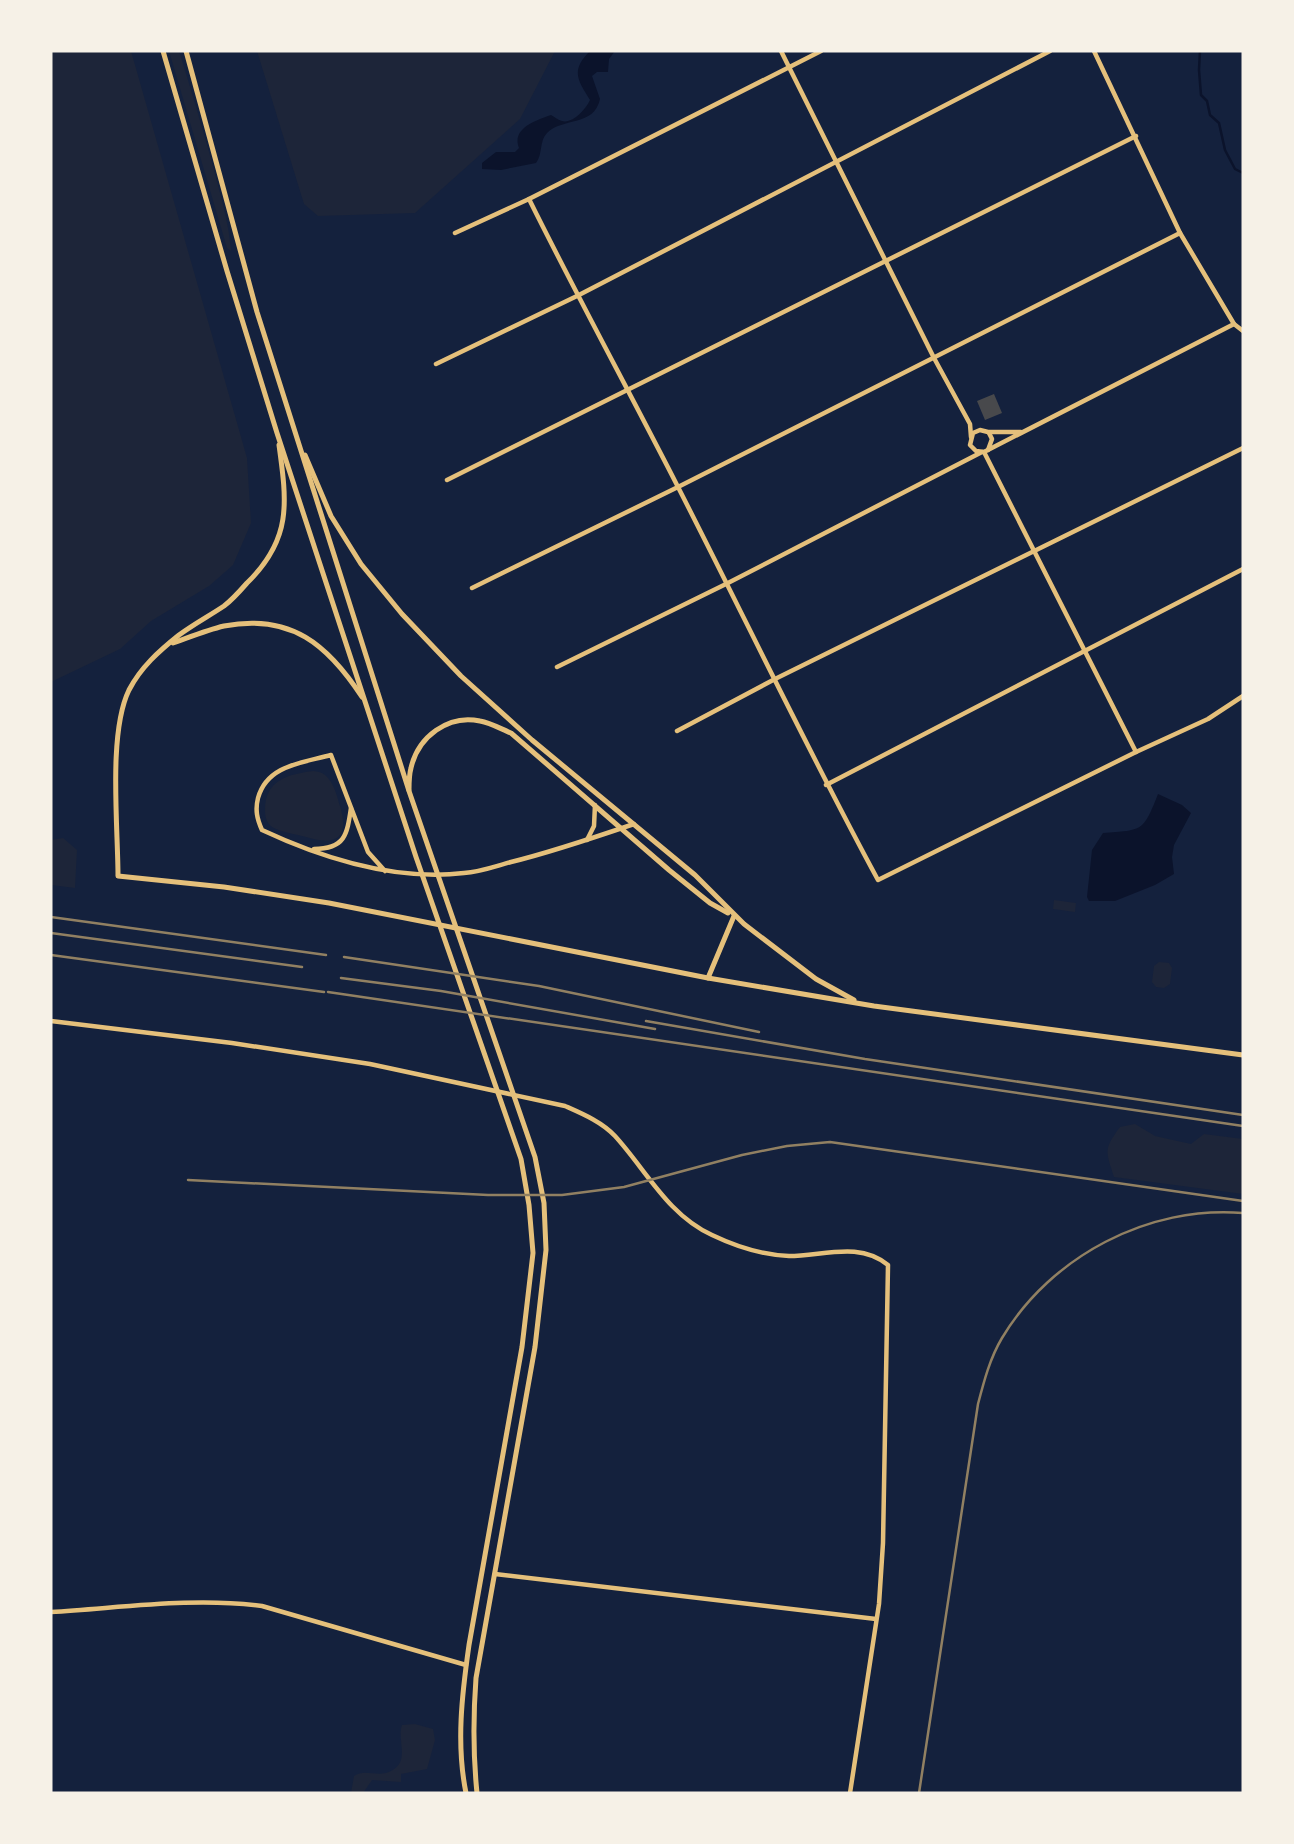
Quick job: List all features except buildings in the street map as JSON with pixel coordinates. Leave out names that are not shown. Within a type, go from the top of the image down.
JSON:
[{"type":"main road","points":[[163,51],[277,433],[416,857],[521,1159],[529,1205],[533,1253],[522,1347],[466,1665],[461,1722],[461,1756],[466,1793]]},
{"type":"main road","points":[[186,51],[257,312],[409,791],[535,1157],[544,1203],[546,1250],[535,1346],[477,1678],[472,1722],[472,1753],[477,1793]]},
{"type":"main road","points":[[294,429],[331,516],[361,564],[402,614],[461,676],[532,740],[695,875],[734,916]]},
{"type":"main road","points":[[277,433],[286,493],[284,519],[276,545],[264,566],[225,605],[200,620],[148,662],[135,679],[122,711],[118,742],[118,876],[224,887],[373,911],[708,978],[874,1006],[1243,1055]]},
{"type":"main road","points":[[167,645],[222,626],[246,623],[273,625],[310,640],[326,650],[344,668],[366,703]]},
{"type":"main road","points":[[409,791],[411,768],[416,754],[429,735],[444,724],[474,720],[490,723],[511,733],[710,903],[734,916],[827,986],[852,999],[874,1006]]},
{"type":"main road","points":[[708,978],[734,916]]},
{"type":"street","points":[[781,51],[934,358],[970,424],[972,448],[965,460]]},
{"type":"street","points":[[455,233],[529,200],[821,51]]},
{"type":"street","points":[[436,364],[577,296],[1050,51]]},
{"type":"street","points":[[1094,51],[1180,233],[1234,324],[1243,331]]},
{"type":"street","points":[[447,480],[1136,136]]},
{"type":"street","points":[[529,200],[678,487],[826,785],[878,880],[1215,715],[1243,696]]},
{"type":"street","points":[[472,588],[1180,233]]},
{"type":"street","points":[[557,667],[726,584],[1234,324]]},
{"type":"street","points":[[970,424],[988,432],[1021,432]]},
{"type":"street","points":[[971,437],[980,430]]},
{"type":"street","points":[[984,451],[992,443],[988,432]]},
{"type":"street","points":[[972,448],[984,451],[1136,752]]},
{"type":"street","points":[[677,731],[775,679],[1243,448]]},
{"type":"street","points":[[826,785],[1243,569]]},
{"type":"street","points":[[385,871],[368,852],[331,755],[275,772],[266,779],[256,806],[257,819],[262,830],[309,849],[385,871],[416,875],[468,873],[634,824]]},
{"type":"street","points":[[587,840],[594,826],[595,805]]},
{"type":"street","points":[[309,849],[340,843],[346,835],[351,807]]},
{"type":"street","points":[[51,1021],[232,1043],[356,1062],[565,1105],[593,1119],[614,1135],[658,1192],[686,1218],[709,1234],[765,1253],[790,1256],[862,1252],[879,1258],[888,1265],[883,1543],[877,1619],[850,1793]]},
{"type":"street","points":[[495,1574],[877,1619]]},
{"type":"street","points":[[51,1612],[230,1602],[300,1616],[466,1665]]},
{"type":"shaded area","points":[[51,51],[131,51],[247,458],[251,523],[233,565],[209,586],[151,621],[120,649],[51,682]]},
{"type":"shaded area","points":[[169,51],[179,51],[209,151],[231,251],[227,248]]},
{"type":"shaded area","points":[[257,51],[555,51],[520,119],[415,213],[318,216],[304,204]]},
{"type":"shaded area","points":[[590,51],[615,51],[609,59],[608,72],[597,72],[592,76],[600,99],[597,108],[585,118],[561,125],[547,133],[536,163],[501,170],[482,169],[482,163],[496,152],[515,152],[519,148],[519,135],[522,130],[533,122],[551,115],[566,121],[575,118],[582,111],[590,100],[579,81],[578,70]]},
{"type":"shaded area","points":[[314,771],[322,773],[332,784],[342,814],[342,831],[339,836],[327,841],[282,831],[268,823],[266,818],[266,800],[274,785],[295,774]]},
{"type":"shaded area","points":[[1158,794],[1182,805],[1191,813],[1174,845],[1174,874],[1115,901],[1089,901],[1087,897],[1092,850],[1103,833],[1140,827],[1149,816]]},
{"type":"shaded area","points":[[63,838],[77,850],[75,888],[51,885],[51,840]]},
{"type":"shaded area","points":[[1054,900],[1076,903],[1075,912],[1053,909]]},
{"type":"shaded area","points":[[1159,962],[1169,963],[1172,968],[1170,984],[1164,988],[1156,987],[1152,982],[1154,966]]},
{"type":"shaded area","points":[[1135,1124],[1155,1136],[1191,1144],[1204,1134],[1243,1139],[1243,1194],[1114,1177],[1108,1156],[1109,1146],[1120,1127]]},
{"type":"shaded area","points":[[415,1724],[433,1729],[435,1740],[427,1769],[401,1774],[401,1782],[372,1780],[363,1793],[351,1793],[354,1776],[362,1773],[386,1773],[399,1764],[402,1725]]},
{"type":"waterway","points":[[1200,51],[1201,95],[1207,101],[1210,115],[1219,123],[1225,150],[1235,169],[1243,173]]},
{"type":"railway","points":[[51,917],[326,955]]},
{"type":"railway","points":[[51,933],[302,967]]},
{"type":"railway","points":[[51,955],[324,992]]},
{"type":"railway","points":[[344,957],[539,986],[759,1032]]},
{"type":"railway","points":[[341,978],[441,991],[655,1029]]},
{"type":"railway","points":[[328,992],[1243,1126]]},
{"type":"railway","points":[[646,1021],[865,1059],[1243,1115]]},
{"type":"railway","points":[[188,1180],[488,1195],[562,1195],[624,1187],[742,1155],[787,1146],[830,1142],[1243,1201]]},
{"type":"railway","points":[[919,1793],[978,1404],[985,1378],[1002,1338],[1023,1309],[1047,1283],[1075,1260],[1106,1242],[1138,1227],[1173,1218],[1208,1213],[1243,1213]]}]
